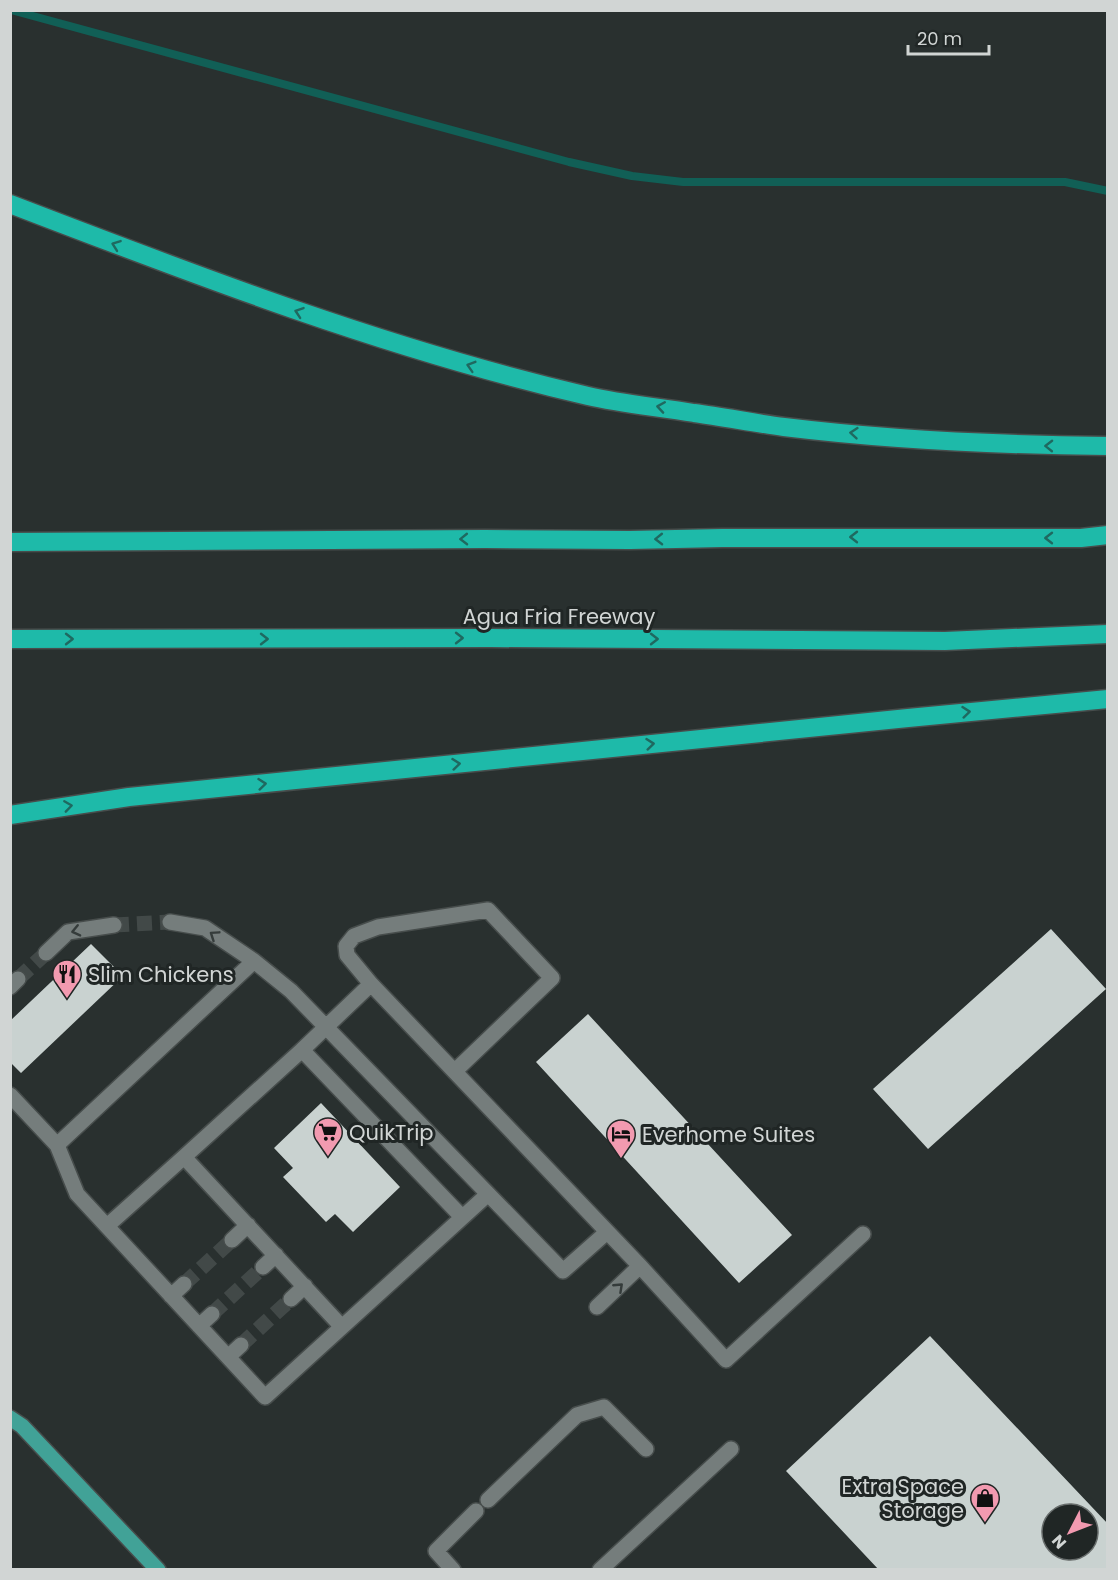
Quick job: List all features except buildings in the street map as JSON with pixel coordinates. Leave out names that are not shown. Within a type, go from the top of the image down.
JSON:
[{"type":"highway","points":[[10,204],[354,331],[487,370],[591,396],[783,427],[1021,445],[1107,446]]},
{"type":"highway","points":[[10,542],[485,538],[630,540],[1082,538],[1107,536]]},
{"type":"highway","name":"Agua Fria Freeway","points":[[10,639],[491,638],[945,641],[1107,634]]},
{"type":"highway","points":[[10,815],[129,797],[988,709],[1107,699]]},
{"type":"main road","points":[[10,1408],[16,1422],[158,1569]]},
{"type":"lane","points":[[455,1071],[552,978],[488,910],[378,927],[354,936],[346,946],[347,956],[371,984],[608,1232],[726,1360],[862,1234]]},
{"type":"lane","points":[[170,922],[204,928],[254,961],[291,991],[563,1271],[608,1232]]},
{"type":"lane","points":[[46,954],[68,932],[114,925]]},
{"type":"lane","points":[[57,1145],[254,961]]},
{"type":"lane","points":[[106,1226],[302,1050],[371,984]]},
{"type":"lane","points":[[302,1050],[462,1217]]},
{"type":"lane","points":[[10,1095],[57,1145],[76,1194],[265,1397],[487,1195]]},
{"type":"lane","points":[[184,1157],[342,1327]]},
{"type":"lane","points":[[232,1240],[248,1225]]},
{"type":"lane","points":[[263,1267],[276,1255]]},
{"type":"lane","points":[[597,1307],[640,1266]]},
{"type":"lane","points":[[171,1296],[184,1284]]},
{"type":"lane","points":[[291,1299],[305,1286]]},
{"type":"lane","points":[[199,1326],[212,1314]]},
{"type":"lane","points":[[228,1358],[241,1345]]},
{"type":"lane","points":[[488,1500],[577,1415],[604,1407],[646,1449]]},
{"type":"lane","points":[[600,1569],[731,1449]]},
{"type":"lane","points":[[453,1569],[436,1551],[477,1511]]},
{"type":"waterway","points":[[11,10],[569,162],[632,176],[683,182],[1065,182],[1108,191]]},
{"type":"tunnel","points":[[114,925],[170,922]]},
{"type":"tunnel","points":[[18,979],[46,953]]},
{"type":"tunnel","points":[[184,1284],[232,1240]]},
{"type":"tunnel","points":[[212,1314],[263,1267]]},
{"type":"tunnel","points":[[241,1345],[291,1299]]},
{"type":"place","name":"Slim Chickens","points":[[67,1000]]},
{"type":"place","name":"QuikTrip","points":[[328,1158]]},
{"type":"place","name":"Everhome Suites","points":[[621,1160]]},
{"type":"place","name":"Extra Space Storage","points":[[985,1524]]}]
